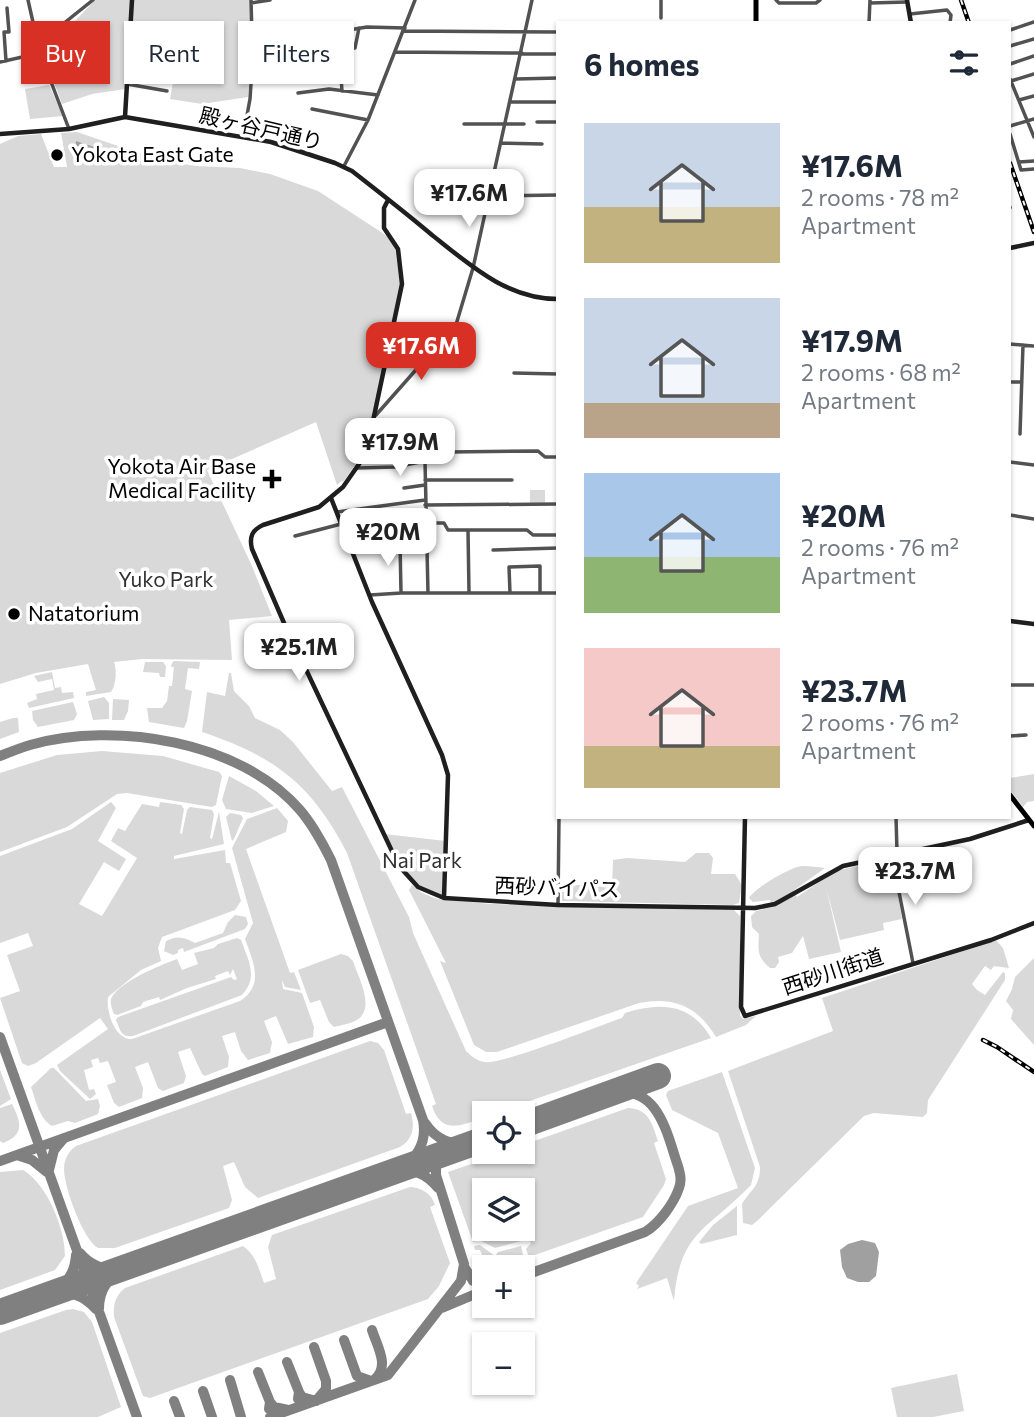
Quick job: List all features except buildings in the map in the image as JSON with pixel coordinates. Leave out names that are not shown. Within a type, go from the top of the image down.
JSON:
[{"type":"main road","points":[[756,0],[756,21]]},
{"type":"main road","points":[[1011,796],[1034,826]]},
{"type":"street","points":[[28,0],[33,21]]},
{"type":"street","points":[[67,21],[93,0]]},
{"type":"street","points":[[125,117],[132,0]]},
{"type":"street","points":[[252,21],[251,1],[270,0]]},
{"type":"street","points":[[344,166],[368,120],[415,0]]},
{"type":"street","points":[[376,415],[452,334],[473,268],[532,0]]},
{"type":"street","points":[[661,0],[661,18]]},
{"type":"street","points":[[776,0],[779,3],[816,3],[820,0]]},
{"type":"street","points":[[869,21],[870,2],[907,1],[911,21]]},
{"type":"street","points":[[6,61],[2,32],[9,32],[7,8]]},
{"type":"street","points":[[910,14],[947,10],[951,15],[950,21]]},
{"type":"street","points":[[1011,30],[1034,22]]},
{"type":"street","points":[[354,48],[359,28]]},
{"type":"street","points":[[354,29],[556,32]]},
{"type":"street","points":[[1011,46],[1034,39]]},
{"type":"street","points":[[395,52],[556,54]]},
{"type":"street","points":[[1011,64],[1034,56]]},
{"type":"street","points":[[0,62],[21,57]]},
{"type":"street","points":[[1011,80],[1034,74]]},
{"type":"street","points":[[516,79],[556,78]]},
{"type":"street","points":[[1011,82],[1034,137]]},
{"type":"street","points":[[52,84],[69,129]]},
{"type":"street","points":[[243,137],[251,84]]},
{"type":"street","points":[[342,84],[342,91]]},
{"type":"street","points":[[127,85],[167,91]]},
{"type":"street","points":[[298,93],[329,89],[378,95]]},
{"type":"street","points":[[1019,100],[1034,96]]},
{"type":"street","points":[[511,102],[556,102]]},
{"type":"street","points":[[312,109],[368,120]]},
{"type":"street","name":"殿ヶ谷戸通り","points":[[0,134],[69,129],[125,117],[243,137],[303,152],[344,166],[473,268],[514,292],[536,298],[556,299]]},
{"type":"street","points":[[1011,126],[1034,119]]},
{"type":"street","points":[[537,122],[556,122]]},
{"type":"street","points":[[464,124],[524,124]]},
{"type":"street","points":[[1011,137],[1021,170],[1034,169]]},
{"type":"street","points":[[501,143],[542,144]]},
{"type":"street","points":[[1019,162],[1034,161]]},
{"type":"street","points":[[489,196],[556,195]]},
{"type":"street","name":"西砂バイパス","points":[[388,200],[384,205],[384,228],[398,249],[402,284],[367,450],[343,487],[331,498],[313,510],[256,528],[250,540],[284,623],[399,866],[418,887],[444,898],[558,905],[755,908],[775,904],[843,866],[970,839],[1029,820]]},
{"type":"street","points":[[1011,248],[1034,243]]},
{"type":"street","points":[[1011,344],[1033,346]]},
{"type":"street","points":[[1020,434],[1023,345]]},
{"type":"street","points":[[514,373],[556,374]]},
{"type":"street","points":[[1011,382],[1022,382]]},
{"type":"street","points":[[367,450],[415,449],[414,455]]},
{"type":"street","points":[[448,452],[538,452],[545,457],[556,457]]},
{"type":"street","points":[[357,468],[395,467],[425,461],[428,593]]},
{"type":"street","points":[[1011,462],[1034,465]]},
{"type":"street","points":[[404,488],[425,483],[512,480]]},
{"type":"street","points":[[331,498],[370,595],[442,755],[448,775],[444,898]]},
{"type":"street","points":[[337,512],[425,502],[556,504]]},
{"type":"street","points":[[1011,515],[1034,519]]},
{"type":"street","points":[[295,536],[342,525],[381,521]]},
{"type":"street","points":[[426,523],[444,523],[448,530],[527,530],[533,535],[556,535]]},
{"type":"street","points":[[468,530],[469,593]]},
{"type":"street","points":[[400,543],[401,593]]},
{"type":"street","points":[[493,550],[556,548]]},
{"type":"street","points":[[510,593],[509,567],[540,566],[540,592]]},
{"type":"street","points":[[370,595],[556,593]]},
{"type":"street","points":[[1011,621],[1034,624]]},
{"type":"street","points":[[1011,685],[1034,685]]},
{"type":"street","points":[[1011,736],[1026,735]]},
{"type":"street","points":[[558,905],[559,819]]},
{"type":"street","points":[[743,908],[745,819]]},
{"type":"street","points":[[896,819],[898,887],[913,963]]},
{"type":"street","name":"西砂川街道","points":[[743,908],[741,1007],[745,1016],[991,940],[1034,923]]},
{"type":"green space","points":[[95,0],[250,0],[252,21],[238,21],[238,84],[249,84],[248,97],[202,104],[170,99],[173,84],[224,84],[224,21],[124,21],[126,89],[92,94],[62,104],[55,84],[110,84],[110,21],[76,20]]},
{"type":"green space","points":[[49,85],[63,116],[30,119],[25,89]]},
{"type":"green space","name":"Yuko Park","points":[[77,132],[162,161],[240,168],[270,174],[318,191],[384,234],[396,245],[402,284],[368,447],[343,482],[337,485],[316,422],[207,470],[272,616],[229,620],[232,660],[142,659],[114,662],[116,677],[111,692],[86,696],[86,692],[96,690],[88,664],[36,673],[0,684],[0,144],[18,136],[41,134],[54,167],[67,167],[61,133]]},
{"type":"green space","points":[[530,490],[545,490],[545,503],[530,503]]},
{"type":"green space","points":[[174,661],[200,662],[199,669],[188,668],[185,689],[192,691],[184,728],[149,722],[147,708],[162,708],[167,701],[169,686],[172,686],[174,667],[171,667]]},
{"type":"green space","points":[[145,662],[163,662],[166,666],[165,677],[160,677],[159,673],[143,672]]},
{"type":"green space","points":[[52,672],[55,688],[61,687],[62,693],[73,692],[74,698],[29,708],[27,703],[37,699],[36,694],[54,690],[52,679],[38,682],[34,676]]},
{"type":"green space","points":[[231,673],[234,691],[249,706],[255,718],[280,730],[293,742],[332,791],[342,787],[409,917],[413,933],[466,1051],[472,1056],[484,1062],[510,1058],[622,1018],[625,1013],[650,1007],[674,1008],[684,1012],[703,1026],[711,1038],[530,1101],[472,1101],[472,1122],[454,1126],[441,1122],[432,1106],[436,1104],[347,853],[320,808],[288,776],[250,751],[202,732],[207,692],[225,696]]},
{"type":"green space","points":[[104,697],[109,703],[109,719],[93,720],[88,701]]},
{"type":"green space","points":[[113,699],[129,700],[124,720],[112,720]]},
{"type":"green space","points":[[73,702],[77,714],[74,720],[38,727],[33,720],[32,711]]},
{"type":"green space","points":[[18,718],[19,732],[0,739],[0,722]]},
{"type":"green space","points":[[102,751],[163,756],[219,772],[222,776],[216,805],[212,807],[127,793],[117,794],[67,827],[0,852],[0,773],[57,755]]},
{"type":"green space","points":[[1034,774],[1034,801],[1027,802],[1023,807],[1011,791],[1011,778]]},
{"type":"green space","points":[[229,776],[256,791],[274,806],[252,813],[226,809],[222,800]]},
{"type":"green space","points":[[111,802],[116,808],[98,841],[126,859],[119,871],[104,862],[79,904],[102,916],[137,858],[111,841],[118,828],[125,831],[142,804],[159,807],[160,802],[181,805],[184,809],[182,834],[190,807],[212,810],[212,839],[219,812],[224,844],[174,856],[174,859],[225,850],[226,863],[230,863],[241,901],[235,910],[162,937],[158,948],[161,961],[141,970],[108,997],[110,1017],[116,1030],[132,1039],[240,1001],[248,995],[255,980],[255,972],[245,939],[253,923],[232,848],[247,819],[277,808],[288,821],[286,832],[246,849],[290,973],[294,972],[301,990],[285,987],[282,980],[283,989],[302,993],[314,1027],[313,1037],[288,1044],[276,1016],[264,1021],[272,1042],[270,1053],[248,1060],[241,1051],[235,1032],[222,1036],[229,1057],[228,1067],[205,1076],[190,1048],[178,1052],[186,1076],[184,1083],[163,1091],[158,1088],[148,1062],[135,1067],[143,1088],[142,1098],[119,1107],[114,1103],[107,1085],[116,1082],[108,1061],[100,1063],[98,1058],[91,1060],[93,1067],[84,1070],[89,1090],[94,1089],[96,1094],[90,1099],[57,1065],[108,1029],[100,1018],[36,1063],[28,1066],[22,1063],[0,998],[20,991],[7,955],[33,946],[28,933],[0,943],[0,856],[72,829]]},
{"type":"green space","points":[[230,813],[243,818],[232,841],[226,817]]},
{"type":"green space","name":"Nai Park","points":[[384,834],[446,841],[444,898],[421,887],[406,874]]},
{"type":"green space","points":[[696,853],[709,853],[713,858],[711,874],[735,874],[742,885],[739,903],[562,901],[562,884],[612,887],[613,860],[627,858],[685,862]]},
{"type":"green space","points":[[895,858],[902,919],[883,923],[884,930],[840,940],[826,887],[841,952],[809,959],[803,936],[792,953],[778,957],[779,962],[775,968],[770,968],[763,960],[759,949],[759,934],[752,927],[751,916],[756,911],[772,907],[770,900],[753,902],[749,898],[758,889],[797,867],[825,868],[793,891],[797,897],[835,871]]},
{"type":"green space","points":[[412,885],[437,899],[491,904],[734,910],[740,916],[740,1015],[743,1019],[756,1016],[746,1025],[716,1037],[693,1011],[674,1003],[652,1001],[639,1003],[497,1052],[486,1052],[474,1045],[440,961],[446,963],[409,890]]},
{"type":"green space","points":[[235,915],[246,917],[248,924],[245,929],[184,952],[183,948],[173,955],[164,951],[166,941],[174,938],[184,938],[195,943],[223,933]]},
{"type":"green space","points":[[237,938],[241,940],[249,961],[251,975],[242,995],[133,1036],[126,1036],[122,1032],[116,1020],[118,1017],[231,977],[237,979],[233,969],[230,975],[228,971],[215,976],[216,979],[160,1000],[159,997],[143,1002],[141,1006],[117,1015],[112,1010],[111,999],[124,985],[177,959],[182,970],[198,964],[194,953]]},
{"type":"green space","points":[[996,940],[1003,948],[1009,968],[994,966],[991,970],[985,966],[972,984],[985,995],[1003,972],[1005,980],[928,1100],[927,1113],[923,1117],[874,1113],[864,1116],[757,1221],[752,1225],[743,1223],[742,1204],[757,1184],[760,1167],[728,1071],[833,1031],[822,998]]},
{"type":"green space","points":[[341,954],[353,961],[364,992],[365,1008],[357,1020],[334,1027],[329,1022],[320,1000],[310,1003],[298,970]]},
{"type":"green space","points":[[1034,958],[1034,1045],[1011,1019],[1013,1010],[1006,1001],[1015,977]]},
{"type":"green space","points":[[370,1041],[378,1043],[384,1050],[406,1114],[411,1113],[412,1133],[400,1147],[258,1198],[245,1187],[234,1162],[223,1166],[232,1200],[229,1208],[115,1248],[98,1248],[86,1235],[71,1200],[64,1169],[69,1153],[76,1146]]},
{"type":"green space","points":[[51,1068],[86,1101],[98,1099],[98,1114],[75,1123],[68,1121],[52,1126],[48,1123],[39,1109],[31,1087]]},
{"type":"green space","points":[[0,1070],[11,1099],[0,1106]]},
{"type":"green space","points":[[722,1072],[755,1168],[751,1185],[689,1245],[677,1278],[674,1301],[667,1278],[637,1289],[639,1286],[636,1283],[688,1206],[738,1188],[718,1133],[672,1110],[666,1095],[668,1091]]},
{"type":"green space","points":[[12,1104],[19,1122],[18,1132],[3,1143],[0,1141],[0,1108]]},
{"type":"green space","points":[[628,1108],[641,1111],[651,1123],[658,1141],[654,1143],[666,1179],[643,1217],[528,1255],[526,1249],[530,1241],[535,1241],[535,1178],[472,1178],[472,1239],[448,1172],[472,1164],[535,1164],[535,1141]]},
{"type":"green space","points":[[23,1170],[40,1185],[53,1208],[62,1233],[65,1256],[55,1270],[0,1290],[0,1172]]},
{"type":"green space","points":[[410,1187],[426,1192],[431,1197],[435,1205],[430,1207],[450,1263],[439,1286],[428,1299],[150,1398],[143,1396],[114,1317],[115,1301],[125,1288],[243,1246],[254,1258],[264,1283],[276,1279],[268,1247],[272,1235]]},
{"type":"green space","points":[[737,1206],[737,1235],[701,1244],[699,1242],[713,1225]]},
{"type":"green space","points":[[481,1241],[521,1241],[495,1248]]},
{"type":"green space","points":[[480,1245],[494,1255],[482,1255],[474,1246]]},
{"type":"green space","points":[[521,1246],[523,1255],[496,1255],[498,1252]]},
{"type":"green space","points":[[73,1309],[84,1312],[92,1322],[121,1407],[98,1417],[0,1417],[0,1333]]},
{"type":"green space","points":[[957,1374],[964,1411],[933,1417],[897,1417],[891,1388]]},
{"type":"shaded area","points":[[76,141],[112,153],[107,164],[75,155]]},
{"type":"shaded area","points":[[862,1240],[875,1243],[879,1252],[876,1276],[869,1282],[847,1278],[842,1267],[840,1250],[848,1244]]},
{"type":"taxiway","points":[[0,756],[30,745],[64,738],[100,735],[175,743],[211,753],[245,767],[275,786],[300,810],[331,860],[423,1120],[423,1141],[413,1158],[402,1168]]},
{"type":"taxiway","points":[[0,1161],[388,1022]]},
{"type":"taxiway","points":[[0,1037],[137,1417]]},
{"type":"taxiway","points":[[535,1272],[645,1232],[661,1219],[677,1194],[679,1171],[658,1113],[640,1096],[627,1092],[611,1093]]},
{"type":"taxiway","points":[[425,1123],[434,1134],[445,1140],[457,1144],[471,1144]]},
{"type":"taxiway","points":[[49,1170],[54,1150],[64,1138]]},
{"type":"taxiway","points":[[17,1155],[32,1160],[47,1172]]},
{"type":"taxiway","points":[[270,1417],[388,1375],[461,1281],[464,1264],[436,1175],[436,1163],[440,1155]]},
{"type":"taxiway","points":[[393,1171],[418,1173],[438,1188]]},
{"type":"taxiway","points":[[80,1253],[99,1266],[122,1268]]},
{"type":"taxiway","points":[[53,1293],[70,1277],[76,1255]]},
{"type":"taxiway","points":[[99,1309],[106,1284],[126,1267]]},
{"type":"taxiway","points":[[465,1268],[472,1279]]},
{"type":"taxiway","points":[[50,1294],[75,1295],[96,1309]]},
{"type":"taxiway","points":[[442,1308],[472,1295]]},
{"type":"taxiway","points":[[372,1330],[382,1362],[382,1368],[375,1379]]},
{"type":"taxiway","points":[[344,1340],[357,1376],[371,1381]]},
{"type":"taxiway","points":[[299,1392],[302,1397],[316,1401],[326,1389],[326,1381],[314,1347]]},
{"type":"taxiway","points":[[287,1362],[299,1392],[298,1399]]},
{"type":"taxiway","points":[[258,1372],[270,1402],[269,1409]]},
{"type":"taxiway","points":[[230,1380],[241,1417]]},
{"type":"taxiway","points":[[203,1391],[212,1417]]},
{"type":"taxiway","points":[[174,1401],[180,1417]]},
{"type":"taxiway","points":[[270,1402],[274,1407],[288,1410]]},
{"type":"runway","points":[[535,1121],[658,1076]]},
{"type":"runway","points":[[0,1312],[472,1144]]},
{"type":"railway","points":[[961,0],[968,21]]},
{"type":"railway","points":[[1011,166],[1034,232]]},
{"type":"railway","points":[[983,1040],[1034,1072]]},
{"type":"place","name":"Yokota East Gate","points":[[57,155]]},
{"type":"place","name":"Yokota Air Base Medical Facility","points":[[272,479]]},
{"type":"place","name":"Natatorium","points":[[14,614]]}]
